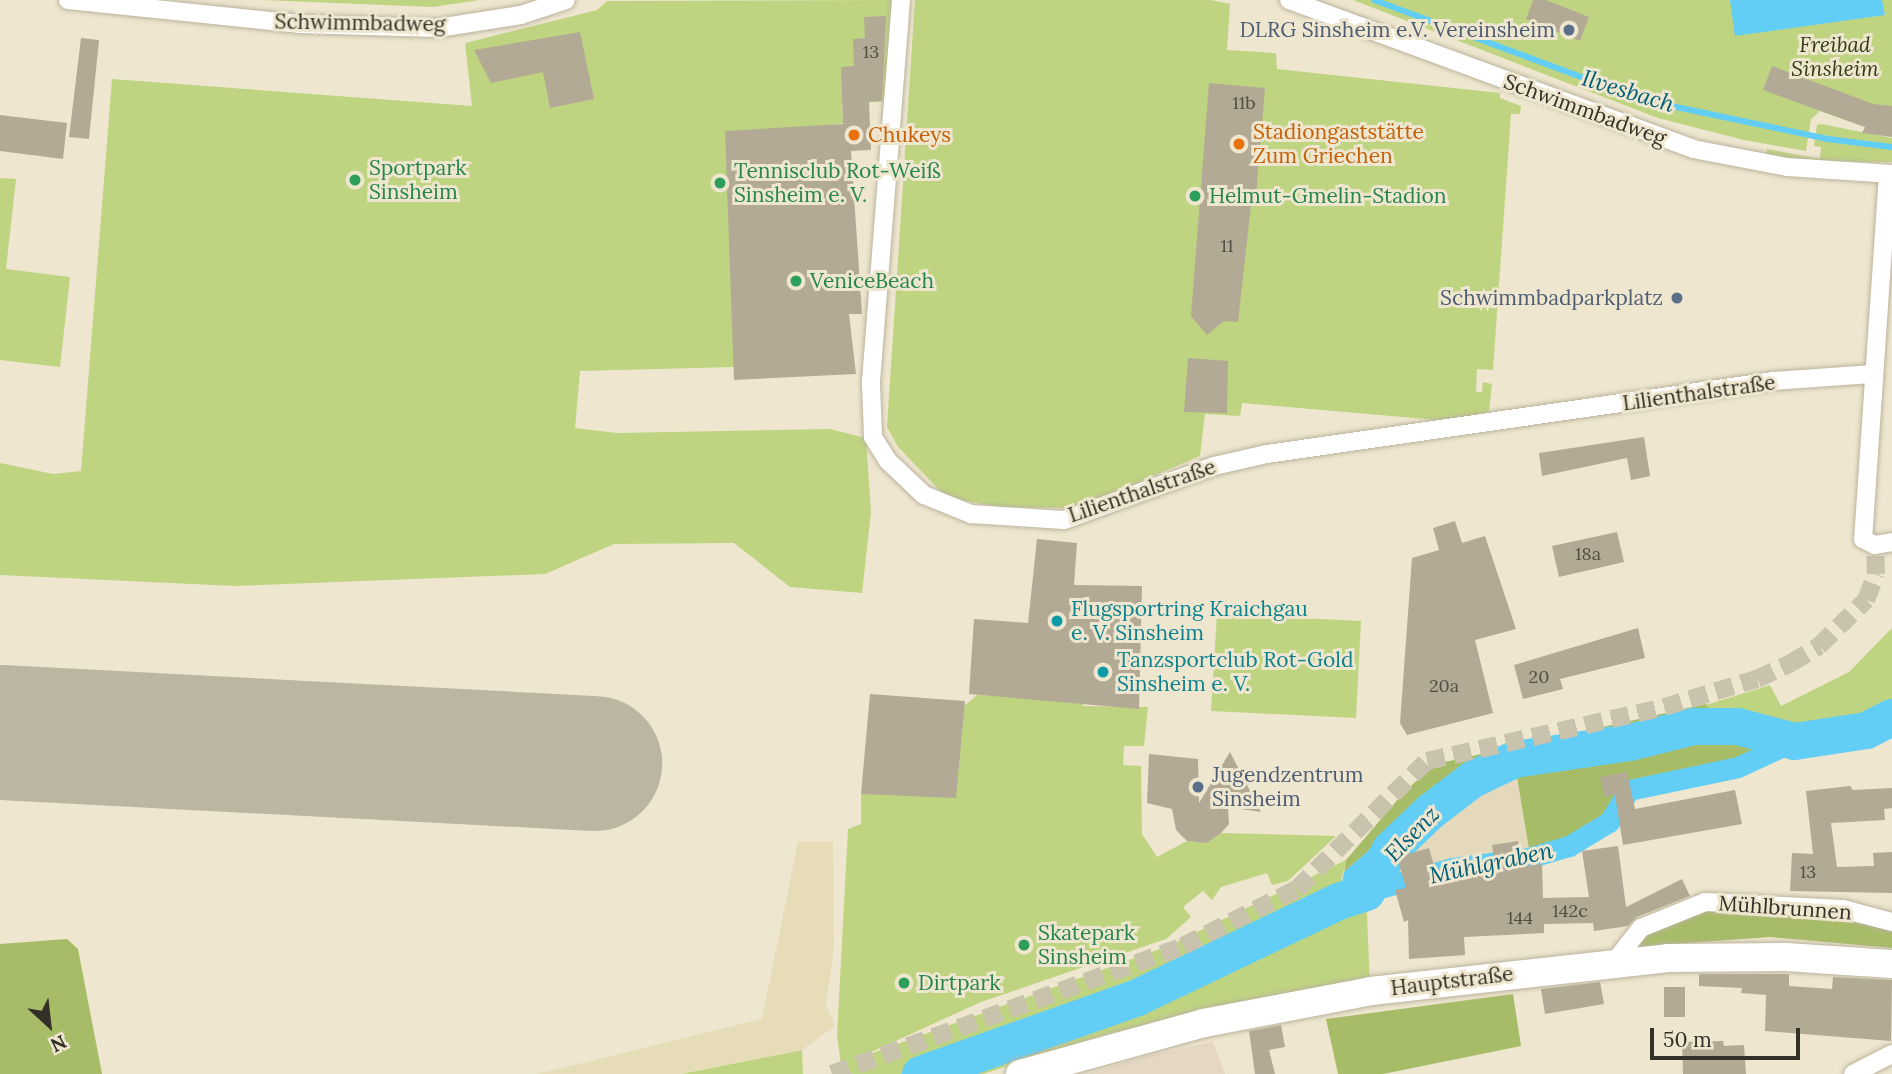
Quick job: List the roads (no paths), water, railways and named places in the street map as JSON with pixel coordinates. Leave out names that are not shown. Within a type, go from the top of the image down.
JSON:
[{"type":"main road","name":"Hauptstraße","points":[[1020,1074],[1257,1012],[1371,991],[1615,961],[1786,957],[1892,964]]},
{"type":"street","name":"Schwimmbadweg","points":[[68,0],[299,24],[438,28],[522,15],[566,0]]},
{"type":"street","name":"Lilienthalstraße","points":[[901,0],[872,384],[873,437],[888,461],[924,495],[971,514],[1064,520],[1214,466],[1267,454],[1773,381],[1874,374]]},
{"type":"street","name":"Schwimmbadweg","points":[[1289,0],[1693,149],[1787,167],[1890,174]]},
{"type":"street","points":[[1890,174],[1863,539],[1875,545],[1892,542]]},
{"type":"street","name":"Mühlbrunnen","points":[[1615,961],[1641,928],[1705,902],[1843,909],[1892,922]]},
{"type":"street","points":[[1853,1074],[1892,1054]]},
{"type":"water","points":[[1730,0],[1882,0],[1885,15],[1735,36]]},
{"type":"water","points":[[1430,811],[1390,849],[1366,892],[1338,901],[1344,872],[1375,845]]},
{"type":"waterway","name":"Ilvesbach","points":[[1374,0],[1643,100],[1828,139],[1892,147]]},
{"type":"waterway","name":"Elsenz","points":[[920,1074],[1137,997],[1338,901],[1366,892],[1390,849],[1430,811],[1472,779],[1514,759],[1629,742],[1693,726],[1737,726],[1794,741],[1866,730],[1892,717]]},
{"type":"waterway","name":"Mühlgraben","points":[[1366,892],[1452,868],[1528,858],[1569,846],[1609,822],[1629,790],[1738,767],[1794,741]]},
{"type":"tunnel","points":[[832,1074],[1183,946],[1297,889],[1427,761],[1664,707],[1757,679],[1791,663],[1819,646],[1866,600],[1876,574],[1875,545]]},
{"type":"place","name":"DLRG Sinsheim e.V. Vereinsheim","points":[[1569,30]]},
{"type":"place","name":"Chukeys","points":[[854,135]]},
{"type":"place","name":"Stadiongaststätte Zum Griechen","points":[[1239,144]]},
{"type":"place","name":"Sportpark Sinsheim","points":[[355,180]]},
{"type":"place","name":"Tennisclub Rot-Weiß Sinsheim e. V.","points":[[720,183]]},
{"type":"place","name":"Helmut-Gmelin-Stadion","points":[[1195,196]]},
{"type":"place","name":"VeniceBeach","points":[[796,281]]},
{"type":"place","name":"Schwimmbadparkplatz","points":[[1677,298]]},
{"type":"place","name":"Flugsportring Kraichgau e. V. Sinsheim","points":[[1057,621]]},
{"type":"place","name":"Tanzsportclub Rot-Gold Sinsheim e. V.","points":[[1103,672]]},
{"type":"place","name":"Jugendzentrum Sinsheim","points":[[1198,787]]},
{"type":"place","name":"Skatepark Sinsheim","points":[[1024,945]]},
{"type":"place","name":"Dirtpark","points":[[904,983]]},
{"type":"park label","name":"Freibad Sinsheim","points":[[1835,57]]}]
